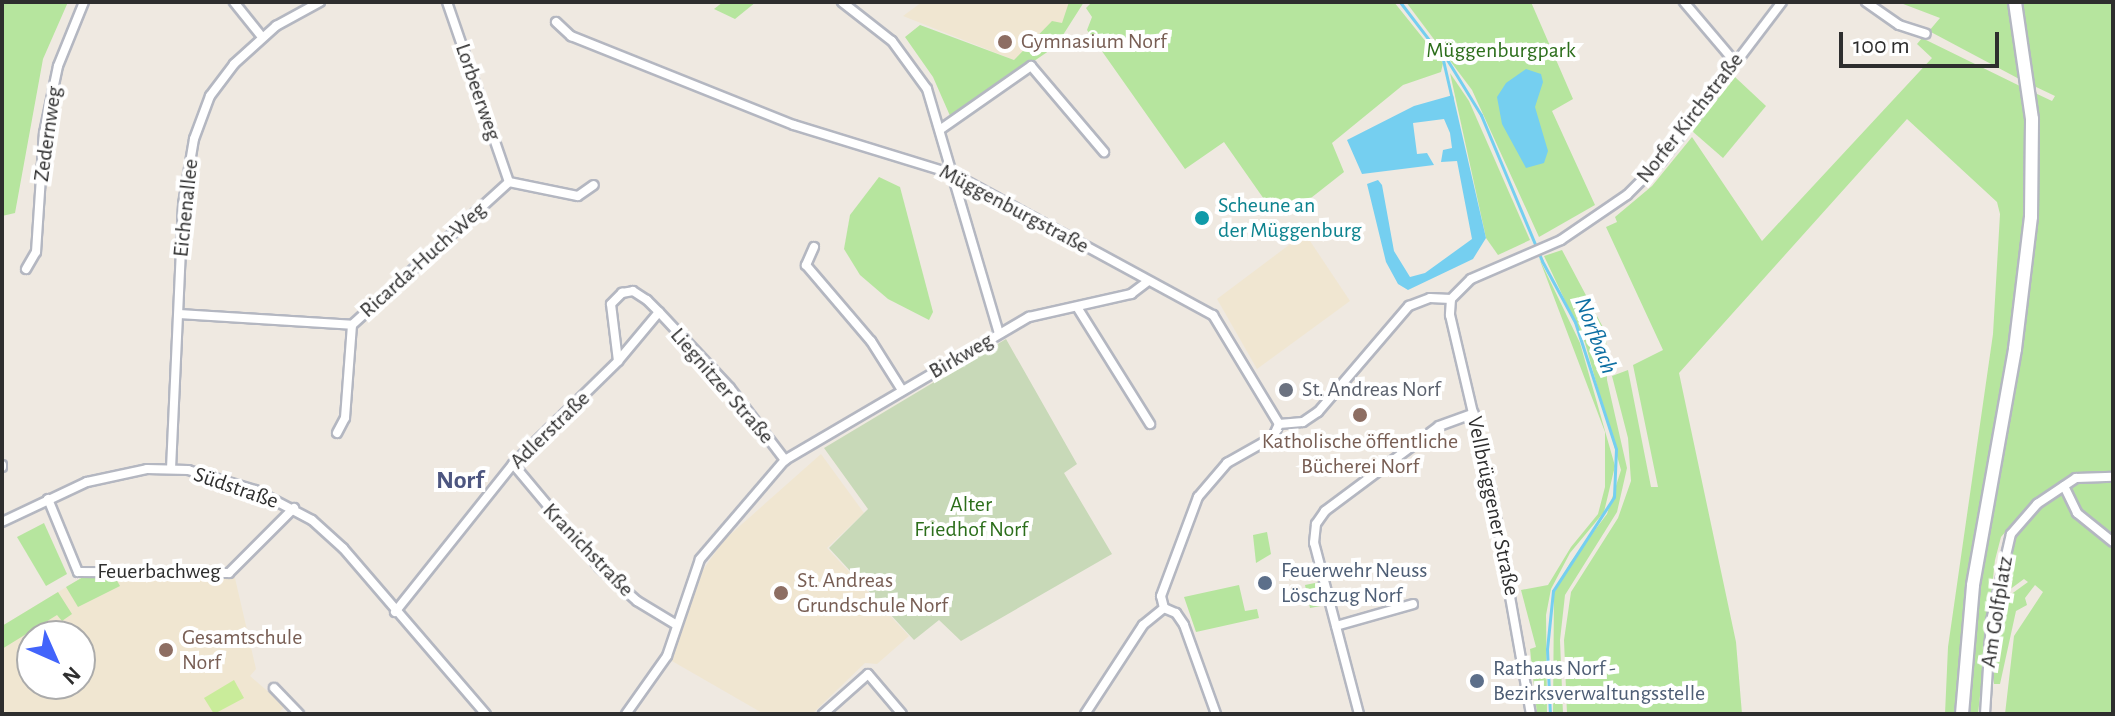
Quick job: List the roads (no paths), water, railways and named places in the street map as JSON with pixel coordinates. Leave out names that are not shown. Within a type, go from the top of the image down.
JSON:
[{"type":"main road","points":[[1962,714],[1973,585],[2015,349],[2031,217],[2032,119],[2015,2]]},
{"type":"street","name":"Zedernweg","points":[[26,269],[36,252],[44,133],[58,66],[84,2]]},
{"type":"street","points":[[234,2],[262,37]]},
{"type":"street","name":"Eichenallee","points":[[171,469],[183,204],[194,139],[222,79],[262,37],[320,2]]},
{"type":"street","name":"Lorbeerweg","points":[[447,2],[509,182]]},
{"type":"street","points":[[842,2],[903,53],[927,89],[999,334]]},
{"type":"street","points":[[1684,2],[1734,61]]},
{"type":"street","name":"Norfer Kirchstraße","points":[[1451,299],[1471,279],[1541,249],[1599,217],[1648,175],[1782,2]]},
{"type":"street","points":[[1866,2],[1899,25],[1926,34]]},
{"type":"street","name":"Müggenburgstraße","points":[[556,22],[571,36],[782,120],[953,174],[1148,281],[1219,321],[1279,424]]},
{"type":"street","points":[[941,129],[1031,66],[1104,152]]},
{"type":"street","points":[[509,182],[578,196],[594,185]]},
{"type":"street","name":"Ricarda-Huch-Weg","points":[[337,433],[345,418],[352,325],[509,182]]},
{"type":"street","points":[[814,247],[806,265],[871,341],[902,390]]},
{"type":"street","name":"Birkweg","points":[[626,714],[667,656],[675,624],[700,559],[785,460],[1029,317],[1131,294],[1148,281]]},
{"type":"street","name":"Liegnitzer Straße","points":[[618,361],[610,313],[613,300],[633,291],[659,312],[730,388],[785,460]]},
{"type":"street","points":[[1216,714],[1184,625],[1169,610],[1161,596],[1198,497],[1227,463],[1273,437],[1279,424],[1303,422],[1318,412],[1409,306],[1430,298],[1451,299]]},
{"type":"street","name":"Vellbrüggener Straße","points":[[1451,299],[1451,321],[1474,413],[1531,714]]},
{"type":"street","points":[[1077,307],[1150,424]]},
{"type":"street","name":"Liegnitzer Straße","points":[[618,361],[659,312]]},
{"type":"street","points":[[179,314],[352,325]]},
{"type":"street","name":"Adlerstraße","points":[[395,612],[513,464],[618,361]]},
{"type":"street","points":[[1359,714],[1314,543],[1321,515],[1439,426],[1474,413]]},
{"type":"street","name":"Kranichstraße","points":[[513,464],[599,567],[637,601],[675,624]]},
{"type":"street","name":"Südstraße","points":[[2,522],[48,499],[118,474],[171,469],[252,488],[294,508],[343,548],[486,714]]},
{"type":"street","name":"Am Golfplatz","points":[[1985,714],[1991,621],[2008,542],[2024,518],[2064,486],[2084,475],[2113,477]]},
{"type":"street","points":[[2064,486],[2077,513],[2113,542]]},
{"type":"street","name":"Feuerbachweg","points":[[48,499],[78,572],[229,573],[294,508]]},
{"type":"street","points":[[1336,626],[1413,604]]},
{"type":"street","points":[[1085,714],[1146,621],[1169,610]]},
{"type":"street","points":[[823,714],[868,674],[902,714]]},
{"type":"street","points":[[274,688],[299,714]]},
{"type":"water","points":[[1526,69],[1541,74],[1543,82],[1535,107],[1548,151],[1544,163],[1526,168],[1502,124],[1497,97],[1506,83]]},
{"type":"water","points":[[1453,95],[1486,238],[1473,259],[1408,290],[1398,284],[1386,262],[1367,184],[1378,180],[1382,185],[1394,251],[1410,277],[1425,273],[1472,239],[1457,161],[1441,162],[1443,150],[1452,148],[1450,133],[1444,119],[1413,123],[1417,154],[1427,153],[1434,165],[1362,174],[1347,140],[1414,106]]},
{"type":"waterway","name":"Norfbach","points":[[1400,2],[1443,58],[1443,53],[1481,115],[1542,261],[1575,322],[1616,449],[1614,497],[1553,591],[1547,649],[1550,714]]},
{"type":"waterway","points":[[1443,60],[1452,99]]},
{"type":"place","name":"Gymnasium Norf","points":[[1005,42]]},
{"type":"place","name":"Scheune an der Müggenburg","points":[[1202,218]]},
{"type":"place","name":"St. Andreas Norf","points":[[1286,390]]},
{"type":"place","name":"Katholische öffentliche Bücherei Norf","points":[[1360,415]]},
{"type":"place","name":"Feuerwehr Neuss Löschzug Norf","points":[[1265,583]]},
{"type":"place","name":"St. Andreas Grundschule Norf","points":[[781,593]]},
{"type":"place","name":"Gesamtschule Norf","points":[[166,650]]},
{"type":"place","name":"Rathaus Norf - Bezirksverwaltungsstelle","points":[[1477,681]]},
{"type":"district","name":"Norf","points":[[460,481]]},
{"type":"park label","name":"Müggenburgpark","points":[[1501,51]]},
{"type":"park label","name":"Alter Friedhof Norf","points":[[971,516]]}]
